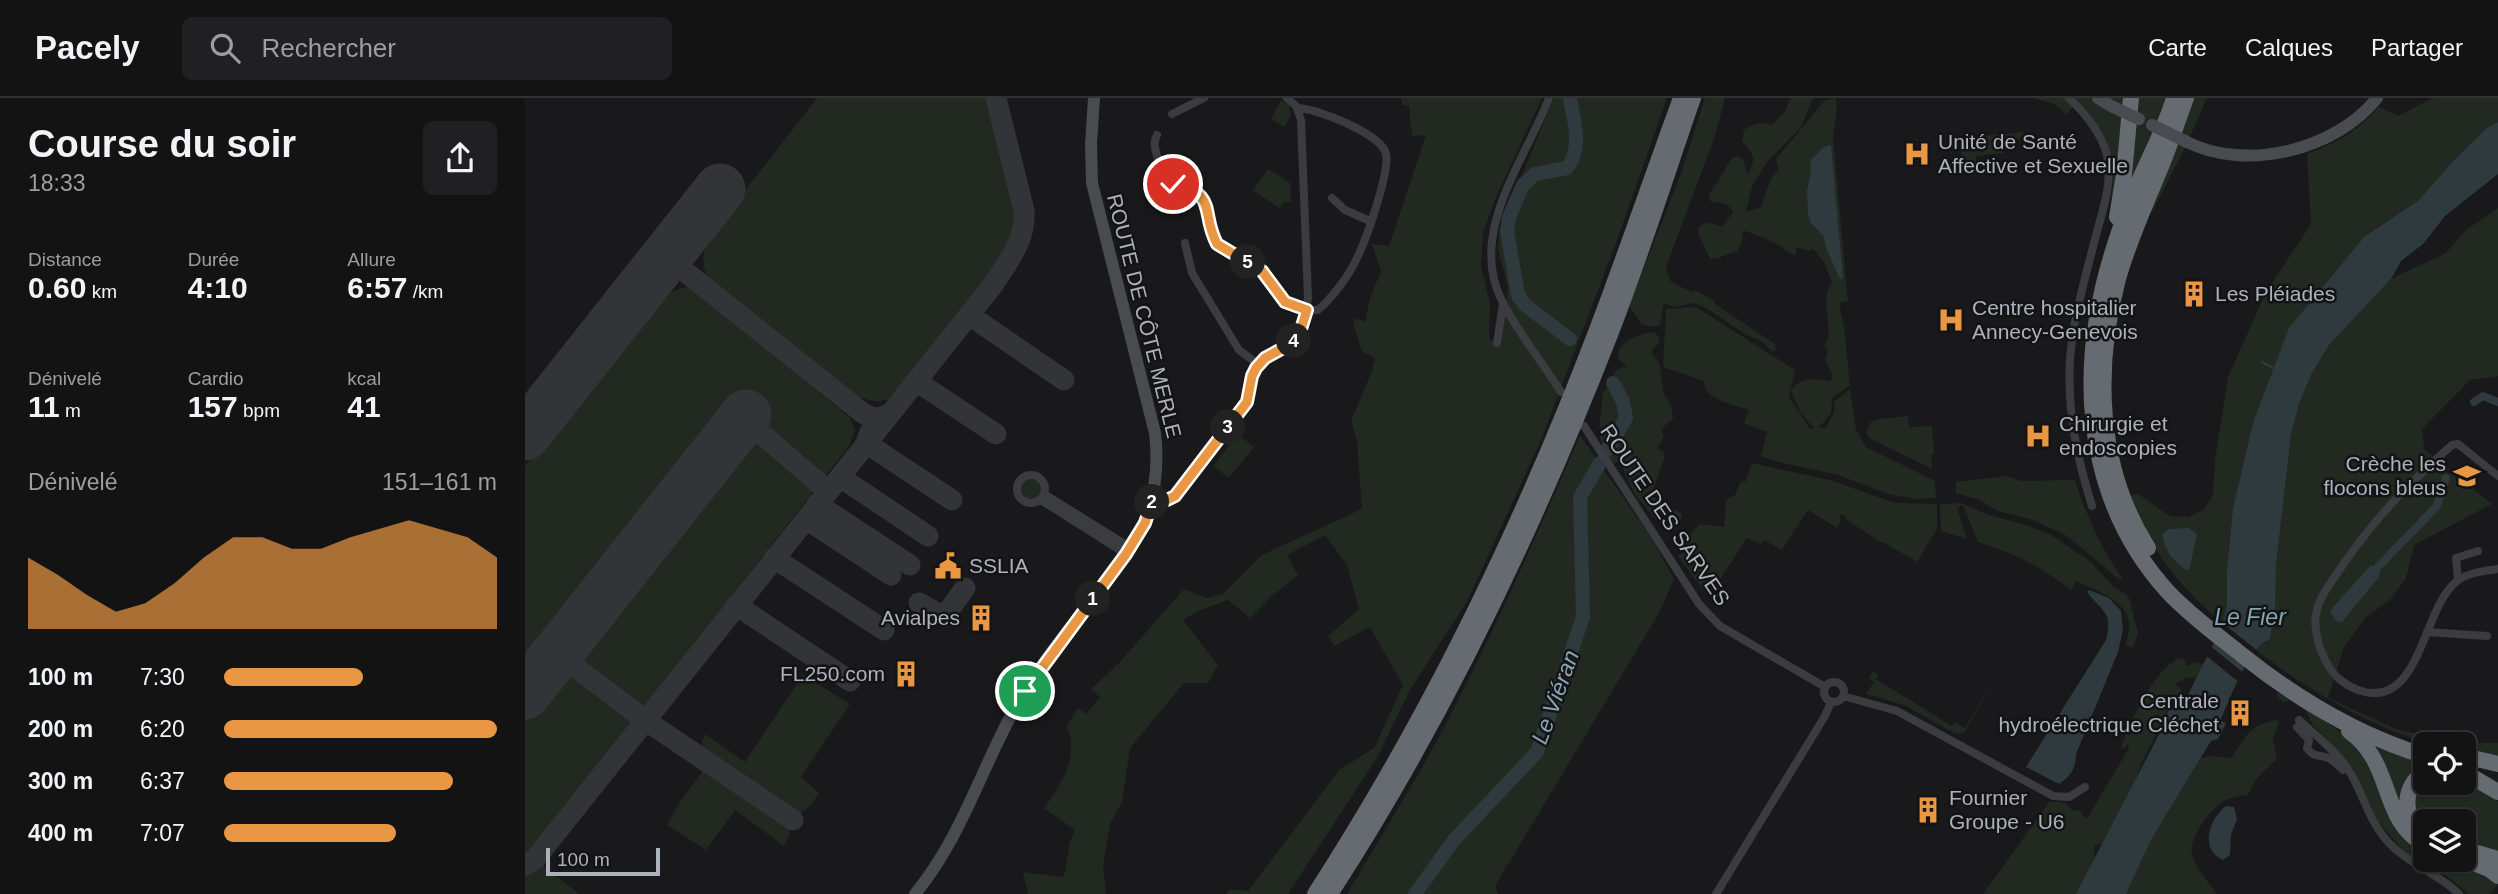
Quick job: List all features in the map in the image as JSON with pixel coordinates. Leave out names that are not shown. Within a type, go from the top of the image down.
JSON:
[{"type":"highway","points":[[1315,894],[1403,750],[1466,631],[1510,538],[1598,327],[1681,98]]},
{"type":"highway","points":[[1330,894],[1413,756],[1476,638],[1522,543],[1611,332],[1693,98]]},
{"type":"highway","points":[[2130,98],[2123,181],[2098,312],[2091,372],[2097,454],[2108,491],[2124,529],[2150,569],[2179,597],[2312,706],[2353,734],[2371,752],[2399,822],[2413,837]]},
{"type":"highway","points":[[2106,275],[2132,197],[2174,98]]},
{"type":"highway","points":[[2179,597],[2143,541],[2125,504],[2108,443],[2103,401],[2106,342],[2119,277],[2186,98]]},
{"type":"highway","points":[[2166,154],[2194,98]]},
{"type":"highway","points":[[2280,679],[2359,722],[2413,743]]},
{"type":"highway","points":[[2312,706],[2384,742],[2413,752]]},
{"type":"highway","points":[[2476,759],[2498,764]]},
{"type":"highway","points":[[2476,770],[2498,781]]},
{"type":"highway","points":[[2476,780],[2498,792]]},
{"type":"highway","points":[[2413,782],[2407,805],[2413,821]]},
{"type":"highway","points":[[2476,853],[2498,859]]},
{"type":"highway","points":[[2476,864],[2498,876]]},
{"type":"main road","name":"ROUTE DE CÔTE MERLE","points":[[915,894],[968,811],[1025,691],[1128,551],[1145,523],[1153,499],[1157,469],[1155,433],[1092,183],[1094,98]]},
{"type":"main road","points":[[2098,98],[2206,151],[2225,155],[2297,149],[2337,133],[2357,119],[2375,100]]},
{"type":"street","points":[[1172,114],[1204,98]]},
{"type":"street","points":[[1153,499],[1170,499],[1182,486],[1247,402],[1252,376],[1259,365],[1270,355],[1287,347],[1301,329],[1307,310],[1301,120],[1297,108],[1287,98]]},
{"type":"street","points":[[1549,98],[1503,200],[1494,230],[1490,267],[1503,304],[1561,392]]},
{"type":"street","points":[[2069,98],[2099,134],[2108,166],[2106,198],[2081,296],[2070,360],[2069,401],[2073,434],[2080,470],[2092,506]]},
{"type":"street","points":[[1157,135],[1153,143],[1161,175],[1170,183],[1191,189],[1202,197],[1217,244],[1262,271],[1285,302],[1307,310],[1319,309],[1357,258],[1386,170],[1386,153],[1382,145],[1340,121],[1313,109],[1297,108]]},
{"type":"street","points":[[1332,198],[1345,210],[1370,220]]},
{"type":"street","points":[[1185,243],[1192,273],[1239,350],[1259,365]]},
{"type":"street","points":[[1497,343],[1503,304]]},
{"type":"street","name":"ROUTE DES SARVES","points":[[1584,426],[1699,604],[1720,626],[1825,687]]},
{"type":"street","points":[[2498,476],[2458,443],[2452,445],[2407,485],[2383,511],[2356,545],[2320,599],[2315,617],[2317,636],[2328,667],[2343,682],[2364,692],[2386,692],[2396,687],[2410,668],[2447,592],[2458,580],[2475,572],[2498,569]]},
{"type":"street","points":[[1043,496],[1128,551]]},
{"type":"street","points":[[2458,580],[2456,558],[2478,551]]},
{"type":"street","points":[[2427,632],[2487,636]]},
{"type":"street","points":[[1832,682],[1839,683],[1843,688],[1843,696],[1837,702],[1831,702],[1824,696],[1825,687],[1832,682]]},
{"type":"street","points":[[1843,696],[1897,711],[2053,796],[2069,797],[2085,786]]},
{"type":"street","points":[[1716,894],[1831,702]]},
{"type":"street","points":[[2298,724],[2342,762],[2353,779],[2372,821],[2390,844],[2414,864],[2448,884],[2459,894]]},
{"type":"street","points":[[2313,738],[2307,748],[2310,752],[2314,756],[2328,758],[2353,779]]},
{"type":"shaded area","points":[[817,98],[986,98],[1015,213],[1013,235],[1008,248],[979,289],[900,393],[882,401],[853,394],[711,283],[704,266],[708,238]]},
{"type":"shaded area","points":[[1401,98],[1542,98],[1496,197],[1483,233],[1481,266],[1490,304],[1489,339],[1501,346],[1508,288],[1498,249],[1499,230],[1554,98],[1667,98],[1616,243],[1541,440],[1467,602],[1411,688],[1378,756],[1288,894],[1226,894],[1229,889],[1248,891],[1339,770],[1374,748],[1403,685],[1370,627],[1334,646],[1328,636],[1359,609],[1347,565],[1325,535],[1287,555],[1298,575],[1250,618],[1228,600],[1198,611],[1183,620],[1218,665],[1208,683],[1184,683],[1130,748],[1122,802],[1110,824],[1103,865],[1106,894],[1028,894],[1023,872],[1064,877],[1070,842],[1075,830],[1044,808],[1067,770],[1071,749],[1067,726],[1078,708],[1086,714],[1100,697],[1091,689],[1119,663],[1184,589],[1207,598],[1223,594],[1262,555],[1362,509],[1357,441],[1351,421],[1375,358],[1362,352],[1353,323],[1356,318],[1365,322],[1369,301],[1381,271],[1372,244],[1389,246],[1426,135],[1412,136],[1409,106],[1402,105]]},
{"type":"shaded area","points":[[1705,98],[1725,98],[1715,136],[1666,267],[1671,282],[1692,292],[1695,290],[1715,301],[1715,304],[1775,344],[1776,351],[1694,303],[1676,307],[1664,303],[1660,325],[1652,327],[1642,325],[1629,306],[1681,173]]},
{"type":"shaded area","points":[[1791,98],[1813,98],[1801,127],[1768,161],[1752,186],[1746,211],[1760,208],[1772,177],[1779,170],[1776,159],[1825,100],[1836,98],[1833,137],[1848,301],[1839,303],[1850,385],[1832,398],[1831,413],[1819,428],[1826,428],[1834,412],[1835,401],[1850,389],[1856,430],[1866,447],[1935,481],[1936,498],[1915,499],[1888,494],[1838,475],[1761,456],[1767,432],[1744,423],[1749,410],[1714,397],[1705,387],[1704,381],[1663,367],[1666,309],[1696,307],[1795,370],[1789,397],[1810,429],[1814,428],[1800,412],[1791,390],[1804,380],[1831,381],[1832,374],[1825,360],[1828,350],[1824,345],[1829,337],[1826,299],[1829,285],[1832,283],[1824,262],[1813,249],[1809,251],[1796,247],[1796,253],[1793,255],[1775,243],[1746,231],[1742,232],[1743,239],[1737,252],[1710,259],[1698,233],[1698,229],[1706,223],[1722,227],[1733,212],[1726,204],[1710,201],[1709,195],[1734,157],[1740,157],[1744,162],[1747,175],[1753,157],[1742,141],[1744,130],[1758,123],[1772,125],[1785,111]]},
{"type":"shaded area","points":[[2033,98],[2207,98],[2152,212],[2111,198],[2113,170],[2108,146],[2079,101],[2066,114],[2054,104]]},
{"type":"shaded area","points":[[2433,98],[2498,98],[2498,122],[2487,128],[2453,161],[2419,200],[2364,237],[2253,423],[2233,508],[2227,569],[2227,603],[2223,624],[2193,596],[2168,566],[2147,534],[2129,497],[2137,493],[2169,516],[2188,517],[2204,510],[2213,494],[2215,460],[2228,377],[2266,292],[2311,224],[2307,154],[2346,135],[2379,107],[2398,116]]},
{"type":"shaded area","points":[[1281,100],[1289,105],[1291,114],[1285,127],[1271,119]]},
{"type":"shaded area","points":[[2024,132],[2025,138],[2003,140],[2004,153],[1976,156],[1977,172],[1963,173],[1959,138]]},
{"type":"shaded area","points":[[1268,169],[1290,183],[1291,202],[1284,202],[1280,209],[1253,190]]},
{"type":"shaded area","points":[[2498,208],[2498,376],[2470,380],[2422,429],[2424,449],[2492,504],[2414,545],[2406,578],[2390,600],[2366,617],[2344,647],[2328,698],[2396,729],[2413,733],[2413,738],[2390,730],[2341,706],[2295,678],[2255,649],[2269,640],[2275,619],[2276,565],[2291,435],[2299,404],[2312,373],[2329,345],[2391,279],[2446,253],[2466,230]]},
{"type":"shaded area","points":[[688,287],[702,294],[850,418],[855,430],[849,446],[586,781],[532,856],[525,860],[525,466],[655,304],[670,293]]},
{"type":"shaded area","points":[[1651,332],[1660,340],[1652,353],[1660,364],[1663,392],[1672,408],[1673,419],[1661,429],[1664,437],[1657,448],[1663,451],[1665,456],[1652,494],[1657,500],[1682,513],[1682,518],[1671,526],[1656,519],[1635,495],[1619,462],[1612,463],[1603,453],[1599,432],[1603,393],[1613,380],[1615,371],[1627,366],[1618,359],[1621,348],[1634,338]]},
{"type":"shaded area","points":[[1908,416],[1909,427],[1932,426],[1932,469],[1869,438],[1866,432],[1871,422]]},
{"type":"shaded area","points":[[1238,434],[1254,447],[1229,478],[1213,466]]},
{"type":"shaded area","points":[[1580,435],[1652,539],[1674,579],[1659,613],[1495,886],[1498,894],[1347,894],[1428,757],[1469,678]]},
{"type":"shaded area","points":[[1752,463],[1833,481],[1895,503],[1937,504],[1937,529],[1917,562],[1880,542],[1847,520],[1845,515],[1840,515],[1837,528],[1808,510],[1782,550],[1764,540],[1760,544],[1747,538],[1717,584],[1710,582],[1703,590],[1678,556],[1686,551],[1682,543],[1700,524],[1724,527],[1726,500],[1735,495],[1741,481],[1745,482]]},
{"type":"shaded area","points":[[2006,476],[2021,481],[2075,480],[2095,531],[2122,578],[2120,580],[2067,536],[2033,520],[1998,511],[1979,500],[1956,493],[1956,482]]},
{"type":"shaded area","points":[[1031,479],[1039,482],[1042,490],[1039,498],[1031,501],[1023,498],[1020,490],[1023,482]]},
{"type":"shaded area","points":[[1962,503],[1986,514],[2051,535],[2091,562],[2130,600],[2138,633],[2133,648],[2125,644],[2129,631],[2128,620],[2117,603],[2076,581],[2071,590],[2027,562],[1978,542],[1963,505],[1957,508],[1967,539],[1941,531],[1940,504]]},
{"type":"shaded area","points":[[2181,658],[2187,666],[2197,662],[2204,665],[2195,678],[2188,677],[2175,684],[2183,692],[2177,700],[2178,705],[2155,736],[2135,783],[2104,843],[2094,846],[2095,859],[2079,894],[1983,894],[2050,801],[2065,803],[2072,810],[2081,811],[2085,819],[2088,817],[2129,748],[2128,744],[2124,749],[2121,747],[2145,696],[2162,672]]},
{"type":"shaded area","points":[[2000,670],[1964,733],[1956,734],[1904,705],[1866,694],[1874,682],[1869,678],[1873,671],[1878,675],[1876,679],[1952,726],[1955,722],[1965,728]]},
{"type":"shaded area","points":[[803,675],[850,704],[801,777],[819,793],[801,813],[789,811],[706,756],[702,742],[705,734],[745,762]]},
{"type":"shaded area","points":[[2278,689],[2365,749],[2413,836],[2413,857],[2378,822],[2353,768],[2312,724],[2306,711],[2291,700],[2283,702],[2277,696]]},
{"type":"shaded area","points":[[2275,720],[2279,721],[2273,738],[2277,759],[2256,779],[2248,795],[2228,799],[2218,805],[2196,833],[2192,852],[2202,874],[2217,894],[2126,894],[2151,840],[2201,758],[2231,758],[2253,729]]},
{"type":"shaded area","points":[[2368,740],[2413,757],[2413,795],[2416,795],[2408,827]]},
{"type":"shaded area","points":[[2476,743],[2498,743],[2498,759],[2476,754]]},
{"type":"shaded area","points":[[704,770],[787,824],[789,835],[784,846],[735,810],[706,850],[667,825],[680,801]]},
{"type":"shaded area","points":[[2476,788],[2498,801],[2498,855],[2476,848],[2476,809],[2415,809],[2414,796],[2476,795]]},
{"type":"shaded area","points":[[539,862],[579,894],[525,894],[525,871]]},
{"type":"shaded area","points":[[2476,871],[2498,885],[2489,894],[2469,894],[2439,872]]},
{"type":"water","name":"Le Fier","points":[[2498,122],[2498,174],[2445,216],[2423,244],[2401,261],[2391,279],[2329,345],[2312,373],[2299,404],[2291,435],[2276,565],[2275,619],[2269,640],[2254,653],[2240,676],[2219,723],[2226,723],[2218,739],[2211,741],[2151,840],[2126,894],[2076,894],[2166,721],[2169,708],[2179,702],[2184,703],[2223,624],[2227,603],[2227,569],[2233,508],[2253,423],[2289,328],[2364,237],[2419,200],[2453,161],[2487,128]]},
{"type":"water","points":[[1831,145],[1842,279],[1826,248],[1824,237],[1811,223],[1808,215],[1810,161],[1824,147]]},
{"type":"water","points":[[2189,528],[2197,534],[2189,571],[2171,556],[2162,534],[2169,529]]},
{"type":"water","points":[[2371,565],[2380,573],[2378,578],[2342,622],[2337,622],[2330,612],[2332,608]]},
{"type":"water","points":[[2089,590],[2109,598],[2121,611],[2123,630],[2118,652],[2076,754],[2074,768],[2059,784],[2026,767],[2106,640],[2107,618],[2087,592]]},
{"type":"water","points":[[2226,806],[2234,807],[2237,819],[2231,835],[2230,855],[2223,860],[2211,849],[2209,834],[2215,818]]},
{"type":"pier","points":[[2220,621],[2258,651],[2250,667],[2213,637]]},
{"type":"pier","points":[[2209,645],[2246,675],[2241,684],[2204,654]]},
{"type":"waterway","name":"Le Viéran","points":[[1570,98],[1576,134],[1572,160],[1567,168],[1535,174],[1523,185],[1509,217],[1507,231],[1518,295],[1525,305],[1570,339]]},
{"type":"waterway","points":[[2262,362],[2275,369]]},
{"type":"waterway","name":"Le Viéran","points":[[1607,450],[1626,418],[1623,402],[1613,383]]},
{"type":"waterway","points":[[2474,402],[2483,396],[2498,402]]},
{"type":"waterway","name":"Le Viéran","points":[[1415,894],[1454,840],[1537,752],[1583,617],[1580,497],[1600,463]]},
{"type":"waterway","points":[[2377,568],[2437,506],[2446,478]]},
{"type":"taxiway","points":[[525,865],[535,859],[993,285],[1010,259],[1022,232],[1024,211],[996,98]]},
{"type":"taxiway","points":[[680,241],[677,254],[683,270]]},
{"type":"taxiway","points":[[656,271],[671,267],[683,270],[864,414],[876,419],[890,414]]},
{"type":"taxiway","points":[[969,315],[1064,380]]},
{"type":"taxiway","points":[[916,381],[996,434]]},
{"type":"taxiway","points":[[743,418],[828,491]]},
{"type":"taxiway","points":[[870,432],[866,443],[952,500]]},
{"type":"taxiway","points":[[840,477],[928,536]]},
{"type":"taxiway","points":[[817,504],[910,565]]},
{"type":"taxiway","points":[[806,519],[891,575]]},
{"type":"taxiway","points":[[774,558],[884,630]]},
{"type":"taxiway","points":[[919,603],[944,617],[965,588]]},
{"type":"taxiway","points":[[736,605],[850,681]]},
{"type":"taxiway","points":[[557,653],[645,720],[793,820]]},
{"type":"runway","points":[[525,435],[720,189]]},
{"type":"runway","points":[[525,694],[746,415]]},
{"type":"place","name":"Unité de Santé Affective et Sexuelle","points":[[1917,154]]},
{"type":"place","name":"Les Pléiades","points":[[2194,294]]},
{"type":"place","name":"Centre hospitalier Annecy-Genevois","points":[[1951,320]]},
{"type":"place","name":"Chirurgie et endoscopies","points":[[2038,436]]},
{"type":"place","name":"Crèche les flocons bleus","points":[[2467,476]]},
{"type":"place","name":"SSLIA","points":[[948,566]]},
{"type":"place","name":"Avialpes","points":[[981,618]]},
{"type":"place","name":"FL250.com","points":[[906,674]]},
{"type":"place","name":"Centrale hydroélectrique Cléchet","points":[[2240,713]]},
{"type":"place","name":"Fournier Groupe - U6","points":[[1928,810]]},
{"type":"route","points":[[1025,691],[1126,554],[1145,523],[1153,499],[1167,500],[1175,496],[1247,402],[1256,368],[1265,358],[1294,342],[1307,310],[1285,302],[1265,273],[1217,244],[1204,199],[1188,187],[1173,184]]}]
